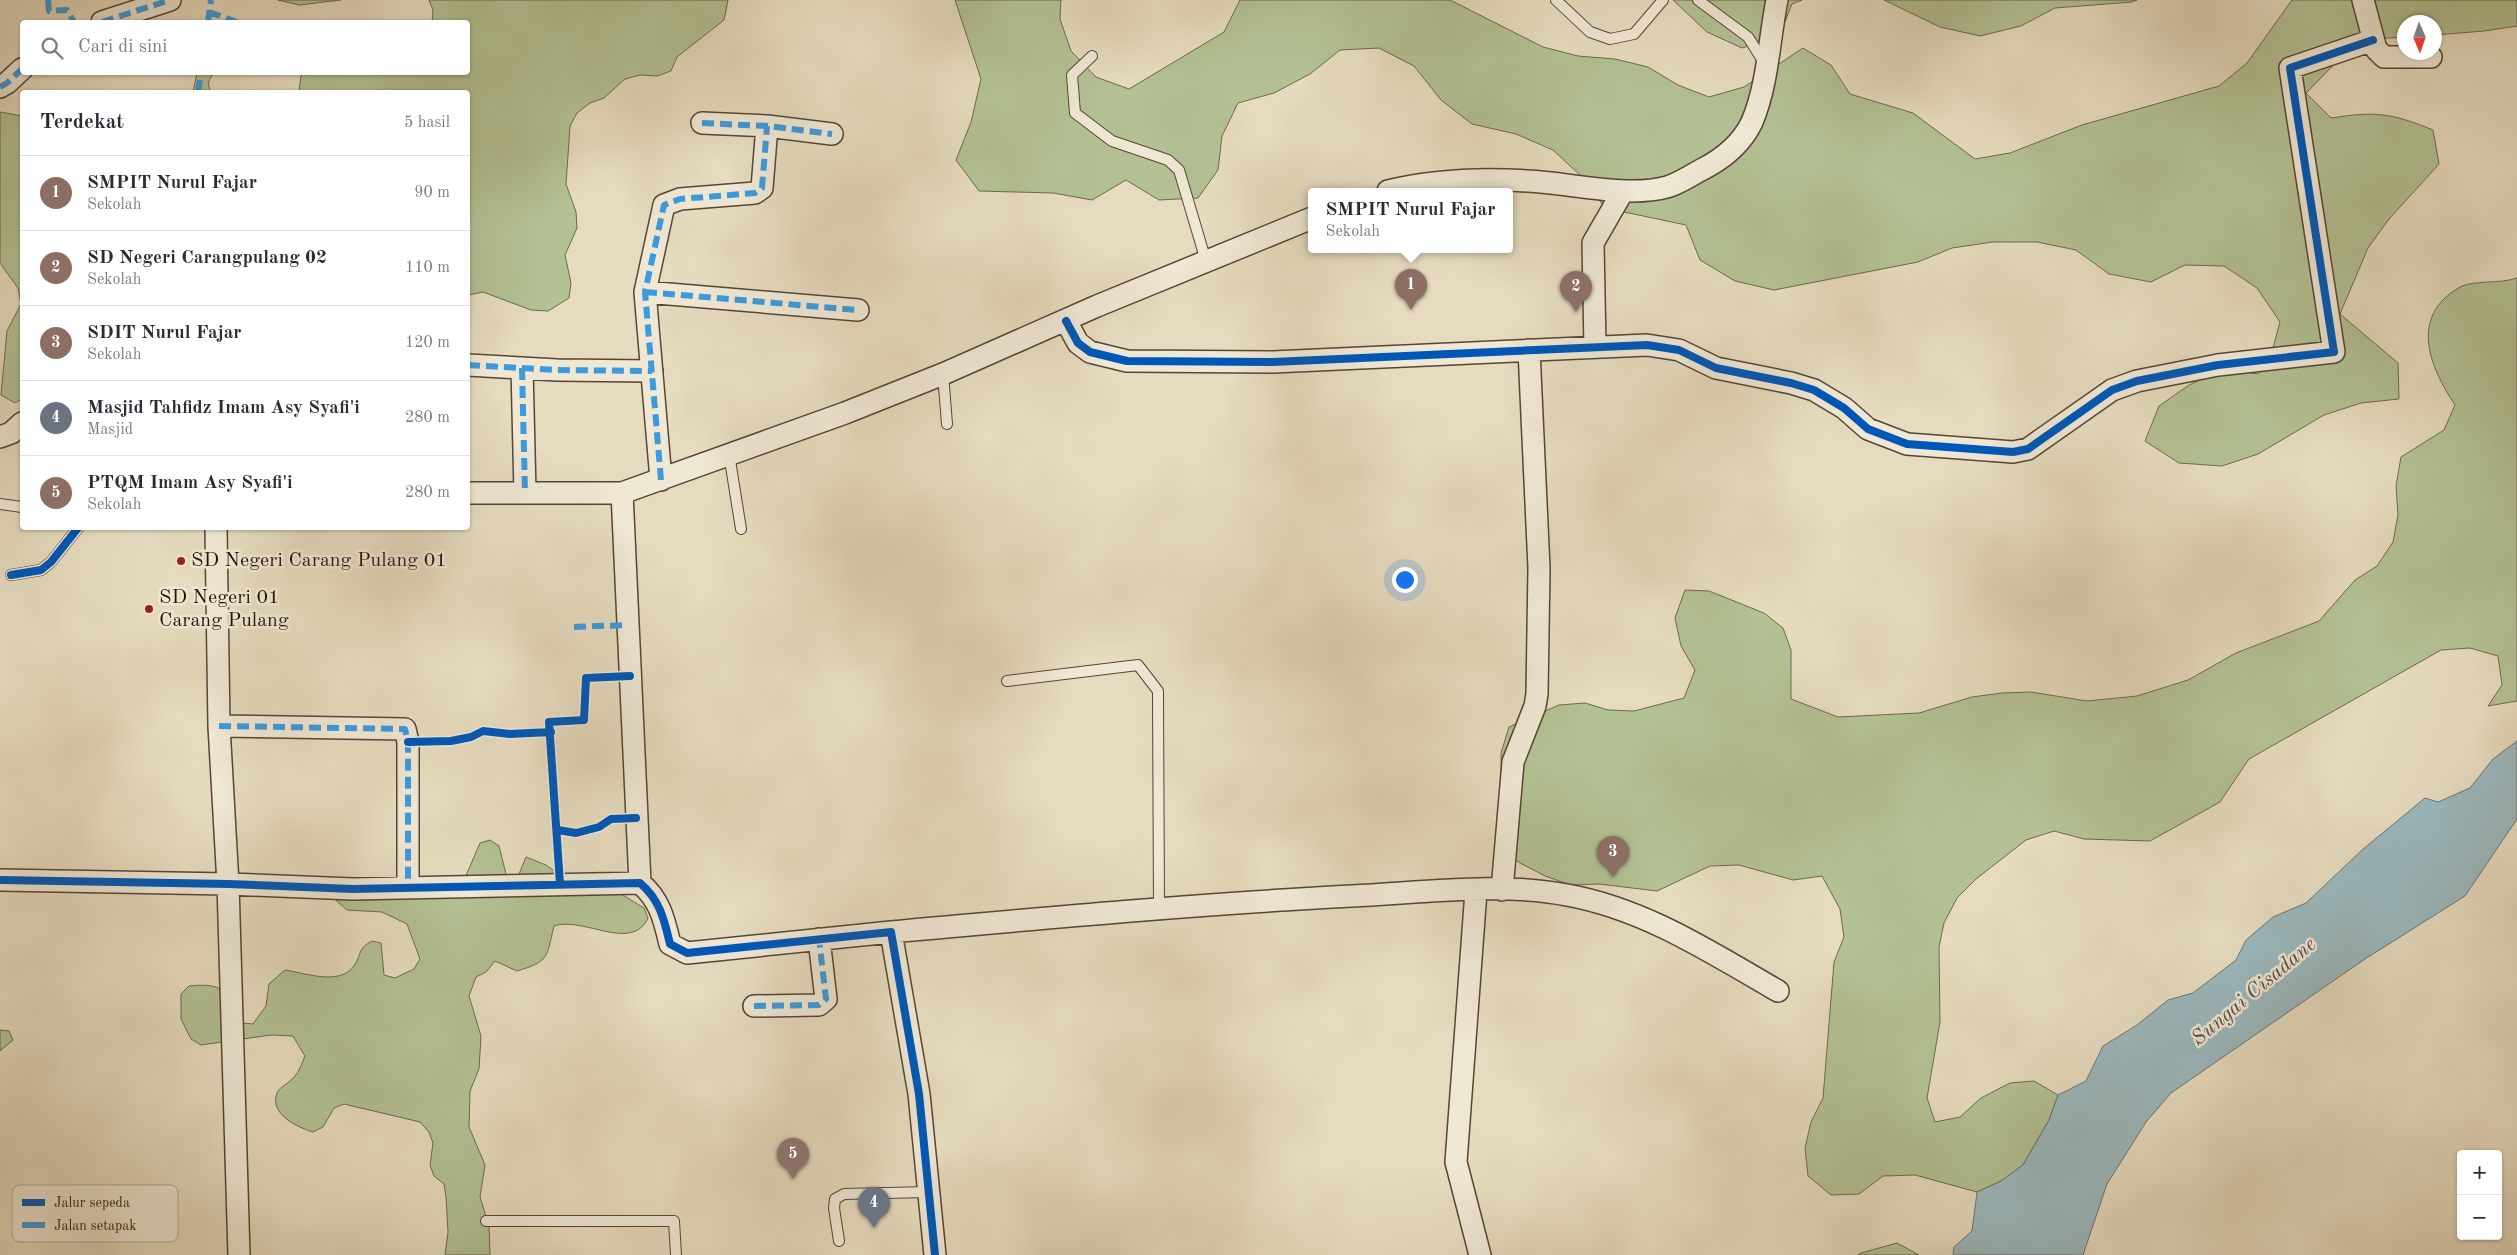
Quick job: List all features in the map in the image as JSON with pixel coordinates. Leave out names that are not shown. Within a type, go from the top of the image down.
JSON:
[{"type":"street","points":[[106,20],[135,6],[170,0]]},
{"type":"street","points":[[1405,188],[1488,180],[1570,184],[1623,191],[1667,187],[1714,164],[1738,146],[1754,115],[1761,93],[1777,0]]},
{"type":"street","points":[[2363,0],[2372,40],[2376,49],[2384,58],[2397,57]]},
{"type":"street","points":[[1066,321],[1078,343],[1090,352],[1127,361],[1273,362],[1647,345],[1665,347],[1679,350],[1716,368],[1806,388],[1828,397],[1868,429],[1907,444],[2013,452],[2028,448],[2112,390],[2136,381],[2218,365],[2334,352],[2290,68],[2372,40]]},
{"type":"street","points":[[0,87],[20,71]]},
{"type":"street","points":[[702,123],[767,126],[832,134]]},
{"type":"street","points":[[661,480],[645,292],[664,206],[680,199],[756,192],[762,188],[767,126]]},
{"type":"street","points":[[1595,347],[1593,243],[1623,191]]},
{"type":"street","points":[[470,493],[622,493],[845,413],[943,374],[1097,306],[1308,220]]},
{"type":"street","points":[[645,292],[858,310]]},
{"type":"street","points":[[1502,890],[1513,762],[1535,706],[1537,694],[1539,568],[1529,350]]},
{"type":"street","points":[[470,365],[652,371]]},
{"type":"street","points":[[522,368],[525,493]]},
{"type":"street","points":[[0,437],[11,433],[20,425]]},
{"type":"street","points":[[622,493],[640,883]]},
{"type":"street","points":[[216,530],[219,726],[228,884],[239,1255]]},
{"type":"street","points":[[219,726],[405,729],[408,742],[408,888]]},
{"type":"street","points":[[0,880],[228,884],[353,889],[640,883],[652,893],[657,901],[663,914],[670,944],[677,950],[687,953],[891,932],[1273,900],[1502,890],[1566,894],[1631,912],[1670,929],[1778,990]]},
{"type":"street","points":[[1476,890],[1456,1162],[1480,1255]]},
{"type":"street","points":[[891,932],[919,1094],[935,1255]]},
{"type":"street","points":[[754,1006],[819,1005],[826,999],[819,939]]},
{"type":"lane","points":[[1556,0],[1590,32],[1610,39],[1634,34],[1663,0]]},
{"type":"lane","points":[[1698,0],[1748,37],[1766,64]]},
{"type":"lane","points":[[1092,56],[1072,75],[1074,113],[1112,141],[1168,160],[1179,170],[1206,261]]},
{"type":"lane","points":[[943,374],[947,424]]},
{"type":"lane","points":[[730,454],[742,529]]},
{"type":"lane","points":[[0,504],[20,507]]},
{"type":"lane","points":[[10,575],[42,570],[76,530]]},
{"type":"lane","points":[[1007,681],[1138,665],[1158,691],[1159,909]]},
{"type":"lane","points":[[838,1241],[834,1208],[835,1199],[844,1194],[928,1192]]},
{"type":"lane","points":[[486,1222],[674,1221],[676,1255]]},
{"type":"green space","points":[[278,0],[341,0],[299,5]]},
{"type":"green space","points":[[429,0],[728,0],[724,20],[677,57],[671,71],[657,76],[640,75],[625,79],[604,98],[590,103],[577,113],[570,126],[566,184],[576,212],[577,228],[565,255],[571,283],[569,298],[548,311],[531,310],[483,292],[470,295],[470,90],[299,90],[302,75],[470,75],[470,20],[432,20],[433,10]]},
{"type":"green space","points":[[955,0],[1061,0],[1060,19],[1071,51],[1096,77],[1129,89],[1224,32],[1240,0],[1450,0],[1543,47],[1578,56],[1615,59],[1648,67],[1678,85],[1709,97],[1744,87],[1803,48],[1831,65],[1850,94],[1913,113],[1975,159],[2010,153],[2082,125],[2219,86],[2247,63],[2292,0],[2517,0],[2517,26],[2484,31],[2442,34],[2442,15],[2397,15],[2397,37],[2358,40],[2306,93],[2331,118],[2372,114],[2383,115],[2406,120],[2433,130],[2439,164],[2389,219],[2368,248],[2340,314],[2398,363],[2399,399],[2361,403],[2324,415],[2258,454],[2222,466],[2179,463],[2145,441],[2159,406],[2189,385],[2223,369],[2258,374],[2270,359],[2280,322],[2257,288],[2224,266],[2185,265],[2151,282],[2109,274],[2076,250],[2037,242],[1993,242],[1952,248],[1918,262],[1774,290],[1735,281],[1700,260],[1686,225],[1605,208],[1582,177],[1553,150],[1516,134],[1472,124],[1441,100],[1414,66],[1379,48],[1340,50],[1310,74],[1274,93],[1238,103],[1222,136],[1218,170],[1198,198],[1159,200],[1126,180],[1092,200],[1053,193],[979,191],[956,160],[971,122],[981,79]]},
{"type":"green space","points":[[1673,0],[1802,0],[1792,4],[1779,37],[1742,48],[1707,32]]},
{"type":"green space","points":[[1884,0],[2137,0],[2132,2],[2055,8],[2021,26],[1980,36],[1940,27]]},
{"type":"green space","points":[[197,75],[213,75],[209,82],[210,90],[193,90]]},
{"type":"green space","points":[[0,112],[20,116],[20,299],[18,288],[0,263]]},
{"type":"green space","points":[[2517,278],[2517,701],[2488,706],[2502,685],[2498,656],[2470,648],[2441,650],[2249,759],[2220,802],[2150,841],[2084,839],[2054,831],[2026,840],[1976,879],[1957,898],[1944,923],[1939,947],[1940,1022],[1927,1098],[1935,1122],[1960,1117],[1981,1098],[2010,1083],[2034,1081],[2058,1095],[2049,1120],[2023,1165],[2001,1181],[1977,1192],[1915,1175],[1883,1176],[1859,1194],[1831,1195],[1808,1176],[1805,1148],[1811,1122],[1823,1098],[1834,962],[1844,937],[1840,909],[1822,876],[1793,880],[1739,865],[1710,866],[1657,891],[1599,884],[1571,885],[1545,876],[1518,862],[1502,838],[1501,753],[1509,727],[1559,705],[1585,703],[1608,710],[1634,711],[1684,698],[1695,670],[1681,646],[1675,618],[1685,590],[1709,591],[1764,613],[1783,628],[1791,650],[1791,699],[1838,717],[1919,713],[1972,697],[2002,693],[2031,692],[2087,701],[2137,696],[2188,680],[2236,653],[2319,621],[2355,580],[2377,566],[2393,542],[2398,515],[2396,486],[2401,457],[2444,430],[2455,405],[2438,375],[2432,359],[2429,328],[2434,313],[2444,299],[2460,287],[2472,283]]},
{"type":"green space","points":[[20,306],[20,400],[15,403],[1,395],[7,331]]},
{"type":"green space","points":[[490,840],[499,846],[509,886],[517,879],[526,857],[546,865],[571,883],[613,889],[644,908],[648,918],[641,928],[631,933],[606,931],[579,925],[566,924],[554,926],[547,952],[541,961],[517,971],[495,961],[486,972],[476,977],[469,996],[481,1036],[479,1069],[470,1091],[469,1127],[485,1165],[480,1197],[489,1226],[490,1255],[445,1255],[448,1232],[444,1184],[434,1176],[430,1165],[433,1143],[429,1132],[420,1122],[344,1104],[334,1108],[323,1127],[313,1132],[292,1123],[281,1113],[277,1107],[276,1100],[278,1091],[296,1075],[305,1056],[293,1036],[271,1035],[201,1045],[191,1039],[181,1019],[181,994],[189,986],[201,985],[218,988],[229,997],[243,1023],[253,1024],[266,1006],[269,984],[285,970],[322,977],[340,975],[348,972],[354,966],[362,949],[372,941],[381,943],[384,975],[395,978],[414,969],[420,959],[407,924],[382,912],[347,910],[330,895],[330,884],[338,877],[390,895],[462,885],[480,843]]},
{"type":"green space","points":[[0,1030],[9,1031],[13,1040],[0,1051]]},
{"type":"green space","points":[[1897,1243],[1919,1255],[1858,1255],[1861,1253]]},
{"type":"water","name":"Sungai Cisadane","points":[[2517,741],[2517,819],[2465,896],[2365,959],[2171,1093],[2146,1122],[2107,1184],[2083,1255],[1953,1255],[1954,1247],[1972,1231],[1977,1192],[2001,1181],[2023,1165],[2049,1120],[2058,1095],[2086,1081],[2103,1046],[2137,1025],[2168,1000],[2193,993],[2236,960],[2246,940],[2273,917],[2306,903],[2362,850],[2425,798],[2438,802],[2470,788],[2493,759]]},
{"type":"marked path","points":[[48,0],[49,11],[67,10],[73,20]]},
{"type":"marked path","points":[[108,20],[170,0]]},
{"type":"marked path","points":[[208,20],[211,0]]},
{"type":"marked path","points":[[209,12],[231,20]]},
{"type":"marked path","points":[[0,87],[20,71]]},
{"type":"marked path","points":[[198,90],[201,75]]},
{"type":"marked path","points":[[702,123],[767,126],[832,134]]},
{"type":"marked path","points":[[661,480],[645,292],[664,205],[680,199],[755,193],[762,188],[767,126]]},
{"type":"marked path","points":[[645,292],[858,310]]},
{"type":"marked path","points":[[470,365],[557,370],[652,371]]},
{"type":"marked path","points":[[522,368],[525,493]]},
{"type":"marked path","points":[[574,627],[627,625]]},
{"type":"marked path","points":[[219,726],[405,729],[408,742],[408,888]]},
{"type":"marked path","points":[[754,1006],[819,1005],[826,999],[819,939]]},
{"type":"cycle path","points":[[1066,321],[1078,343],[1090,352],[1127,361],[1273,362],[1647,345],[1679,350],[1716,368],[1791,383],[1814,390],[1844,408],[1868,429],[1907,444],[2013,452],[2028,449],[2112,390],[2137,381],[2218,365],[2334,352],[2290,68],[2373,40]]},
{"type":"cycle path","points":[[11,575],[41,570],[51,562],[76,530]]},
{"type":"cycle path","points":[[560,884],[549,722],[584,720],[586,678],[630,676]]},
{"type":"cycle path","points":[[408,742],[451,741],[471,737],[483,731],[510,734],[551,732]]},
{"type":"cycle path","points":[[558,830],[576,833],[599,827],[611,819],[636,818]]},
{"type":"cycle path","points":[[0,880],[228,884],[353,889],[640,883],[657,903],[670,944],[687,953],[891,932],[919,1094],[935,1255]]},
{"type":"place","name":"SMPIT Nurul Fajar","points":[[1411,310]]},
{"type":"place","name":"SD Negeri Carangpulang 02","points":[[1576,312]]},
{"type":"place","name":"SD Negeri Carang Pulang 01","points":[[181,561]]},
{"type":"place","name":"SD Negeri 01 Carang Pulang","points":[[149,609]]},
{"type":"place","name":"SDIT Nurul Fajar","points":[[1613,877]]},
{"type":"place","name":"PTQM Imam Asy Syafi'i","points":[[793,1179]]},
{"type":"place","name":"Masjid Tahfidz Imam Asy Syafi'i","points":[[874,1228]]}]
